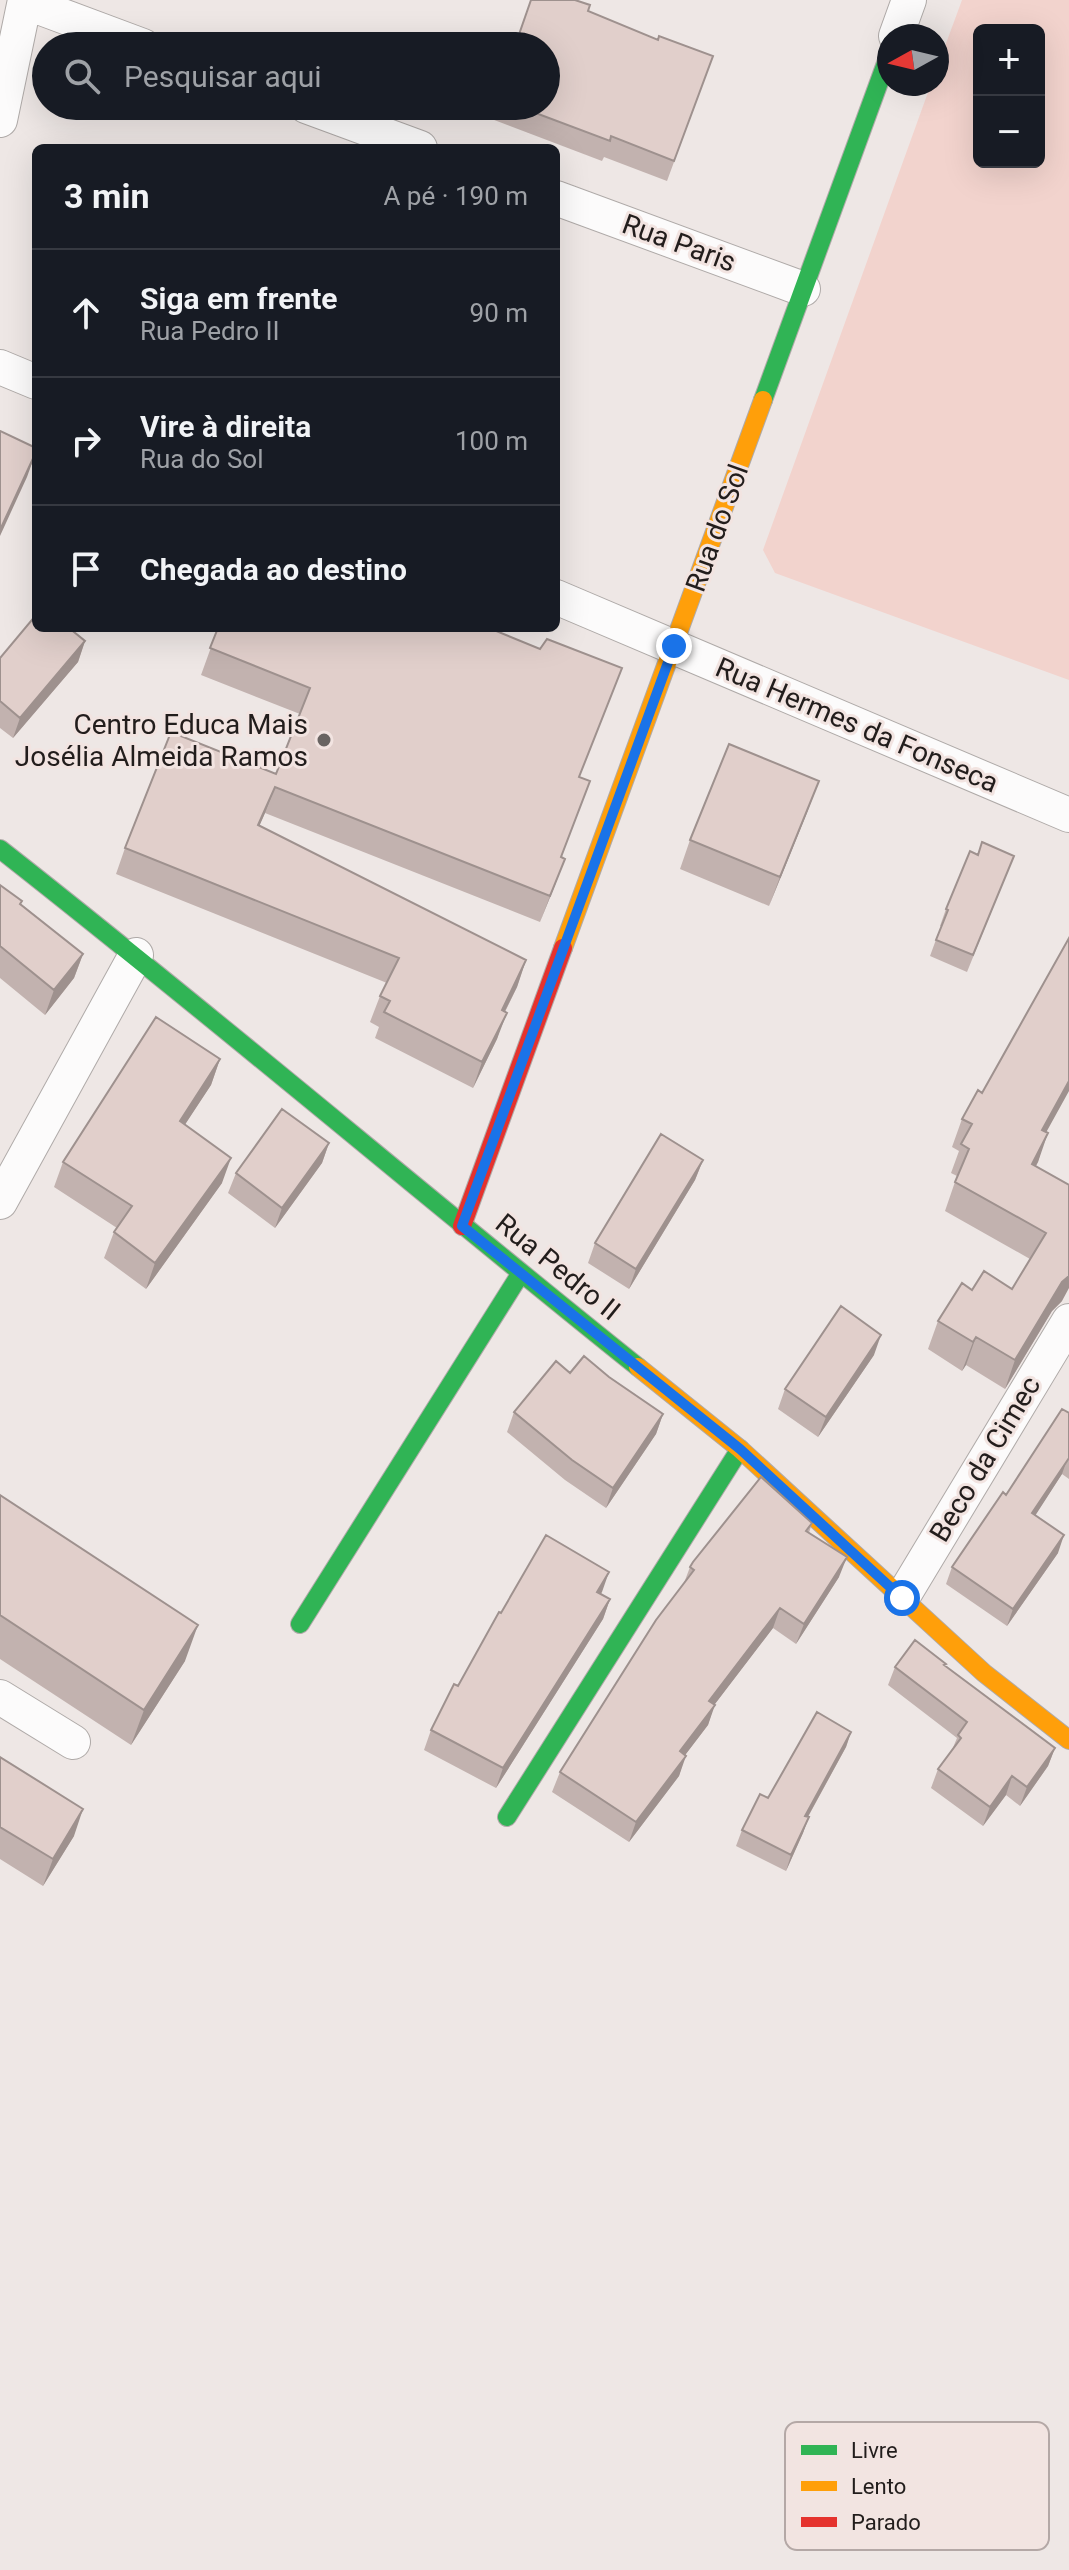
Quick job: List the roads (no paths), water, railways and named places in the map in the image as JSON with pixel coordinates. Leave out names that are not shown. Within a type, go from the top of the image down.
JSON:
[{"type":"street","points":[[900,24],[909,0]]},
{"type":"street","points":[[0,120],[25,1],[106,32]]},
{"type":"street","name":"Rua do Sol","points":[[462,1226],[877,88]]},
{"type":"street","points":[[344,120],[409,144]]},
{"type":"street","name":"Rua Paris","points":[[560,199],[803,289]]},
{"type":"street","points":[[0,367],[32,380]]},
{"type":"street","name":"Rua Hermes da Fonseca","points":[[560,599],[1069,815]]},
{"type":"street","name":"Rua Pedro II","points":[[0,849],[136,955],[462,1226],[740,1449],[984,1673],[1069,1740]]},
{"type":"street","points":[[0,1202],[136,955]]},
{"type":"street","points":[[300,1624],[521,1273]]},
{"type":"street","name":"Beco da Cimec","points":[[902,1598],[1069,1321]]},
{"type":"street","points":[[507,1817],[740,1449]]},
{"type":"street","points":[[0,1697],[73,1742]]},
{"type":"place","name":"Centro Educa Mais Josélia Almeida Ramos","points":[[324,740]]}]
